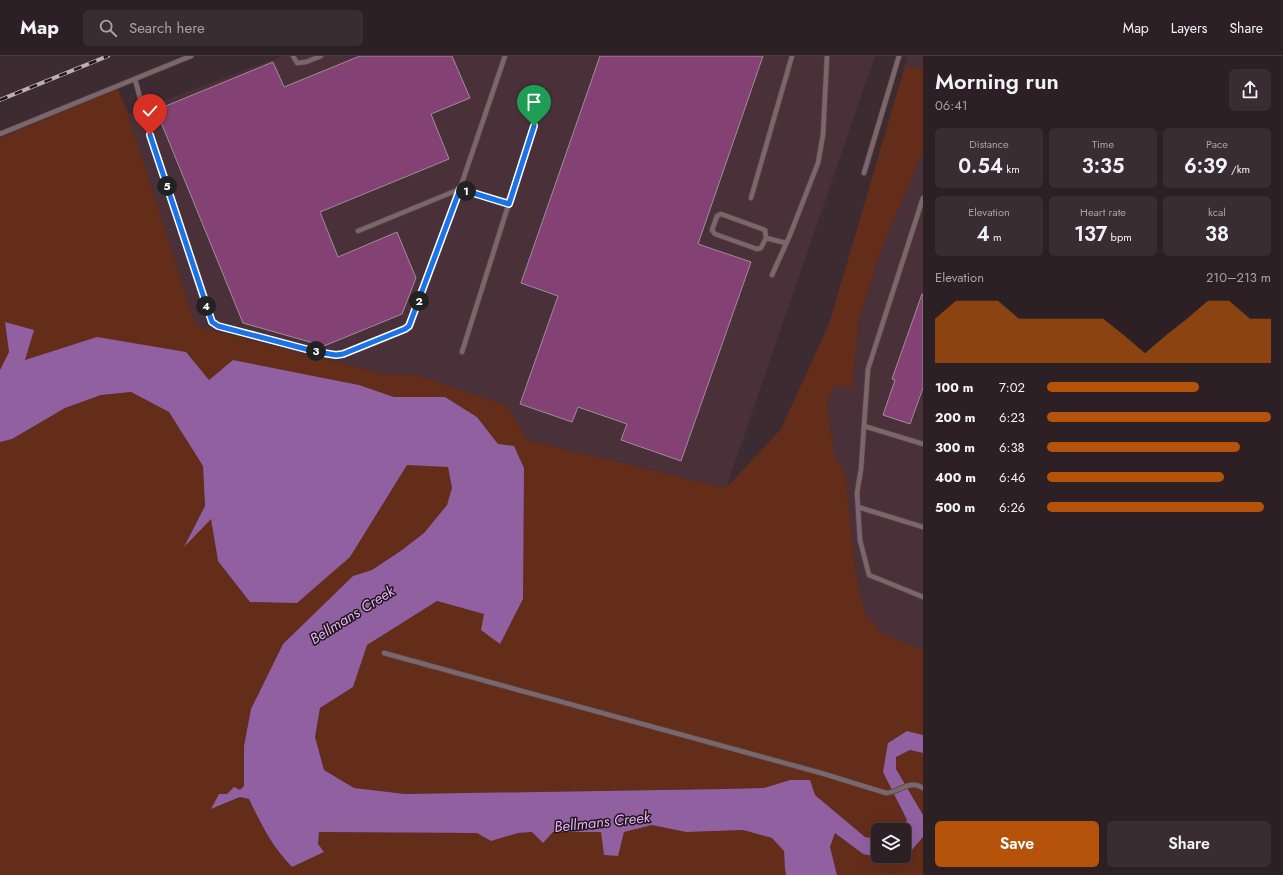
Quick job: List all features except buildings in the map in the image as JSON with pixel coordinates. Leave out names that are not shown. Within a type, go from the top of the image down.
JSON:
[{"type":"lane","points":[[0,134],[191,56]]},
{"type":"lane","points":[[293,56],[297,63],[321,56]]},
{"type":"lane","points":[[135,79],[150,135],[212,322],[218,326],[317,352],[336,355],[343,354],[409,326],[460,189],[504,56]]},
{"type":"lane","points":[[751,198],[792,56]]},
{"type":"lane","points":[[772,275],[818,163],[821,148],[827,56]]},
{"type":"lane","points":[[864,173],[899,56]]},
{"type":"lane","points":[[462,352],[534,126]]},
{"type":"lane","points":[[358,231],[460,189],[509,204]]},
{"type":"lane","points":[[923,198],[868,369],[861,469],[856,493],[860,540],[868,575],[923,597]]},
{"type":"lane","points":[[721,214],[765,230],[766,238],[761,248],[757,248],[715,234],[712,230],[717,216],[721,214]]},
{"type":"lane","points":[[766,238],[786,243]]},
{"type":"lane","points":[[864,426],[923,444]]},
{"type":"lane","points":[[858,507],[923,527]]},
{"type":"lane","points":[[384,653],[821,773],[886,793],[891,793],[907,785],[923,788]]},
{"type":"shaded area","points":[[283,56],[875,56],[726,488],[527,440],[507,406],[416,375],[383,374],[196,326],[128,114]]},
{"type":"shaded area","points":[[907,56],[923,56],[923,69],[905,66]]},
{"type":"shaded area","points":[[905,66],[923,69],[923,151],[880,253],[859,320],[852,388],[835,386],[827,402],[835,459],[845,471],[855,568],[865,613],[880,632],[923,650],[923,735],[907,731],[888,743],[899,806],[907,820],[906,823],[871,823],[871,838],[865,837],[815,795],[790,780],[764,788],[724,789],[405,794],[354,788],[324,770],[315,737],[320,708],[353,687],[367,645],[437,601],[484,614],[500,644],[498,444],[477,417],[445,397],[394,397],[359,385],[233,360],[209,380],[185,352],[49,353],[25,360],[5,323],[9,352],[0,370],[0,138],[118,89],[128,114],[196,326],[383,374],[416,375],[507,406],[527,440],[726,488],[781,429],[829,324]]},
{"type":"shaded area","points":[[923,151],[923,650],[879,632],[865,613],[855,568],[845,471],[835,459],[827,402],[835,386],[852,388],[859,320],[880,253]]},
{"type":"shaded area","points":[[131,392],[169,412],[203,466],[205,506],[185,545],[211,518],[218,561],[350,557],[407,465],[448,466],[452,488],[447,505],[424,533],[372,570],[353,576],[283,644],[251,709],[244,746],[244,786],[240,790],[227,794],[212,809],[241,797],[249,799],[273,843],[292,867],[323,852],[318,844],[318,832],[477,833],[491,841],[518,833],[602,832],[618,855],[624,832],[652,825],[686,832],[743,830],[772,838],[784,851],[786,875],[0,875],[0,442],[12,439],[65,408],[101,395]]},
{"type":"shaded area","points":[[910,750],[923,753],[923,815],[896,769],[896,757]]},
{"type":"shaded area","points":[[835,833],[863,854],[871,856],[871,863],[911,863],[911,851],[923,837],[923,875],[837,875],[830,847]]},
{"type":"water","name":"Bellmans Creek","points":[[5,322],[34,330],[25,360],[97,337],[186,352],[209,380],[233,360],[359,385],[394,397],[445,397],[477,417],[498,444],[514,446],[524,468],[523,599],[500,644],[481,630],[484,614],[437,601],[367,645],[353,687],[320,708],[315,737],[324,770],[354,788],[405,794],[724,789],[764,788],[790,780],[810,780],[815,795],[865,837],[871,838],[871,856],[863,854],[835,833],[830,847],[837,875],[786,875],[784,851],[772,838],[743,830],[686,832],[652,825],[624,832],[618,856],[604,855],[601,832],[553,832],[543,843],[532,832],[518,833],[491,841],[477,833],[319,832],[318,844],[324,852],[292,867],[273,843],[249,799],[240,797],[211,809],[219,794],[227,794],[234,787],[240,790],[244,786],[244,746],[251,709],[283,644],[353,576],[372,570],[424,533],[447,505],[452,488],[448,467],[407,465],[350,557],[297,603],[250,602],[218,561],[211,519],[184,547],[205,506],[203,466],[169,412],[131,392],[101,395],[65,408],[12,439],[0,442],[0,370],[9,352]]},
{"type":"water","points":[[907,731],[923,735],[923,753],[910,750],[896,757],[896,769],[923,815],[923,837],[911,851],[911,823],[906,823],[907,820],[883,772],[888,743]]},
{"type":"railway","points":[[0,100],[108,56]]},
{"type":"route","points":[[150,135],[212,322],[218,326],[317,352],[336,355],[343,354],[409,326],[460,189],[509,204],[534,126]]}]
